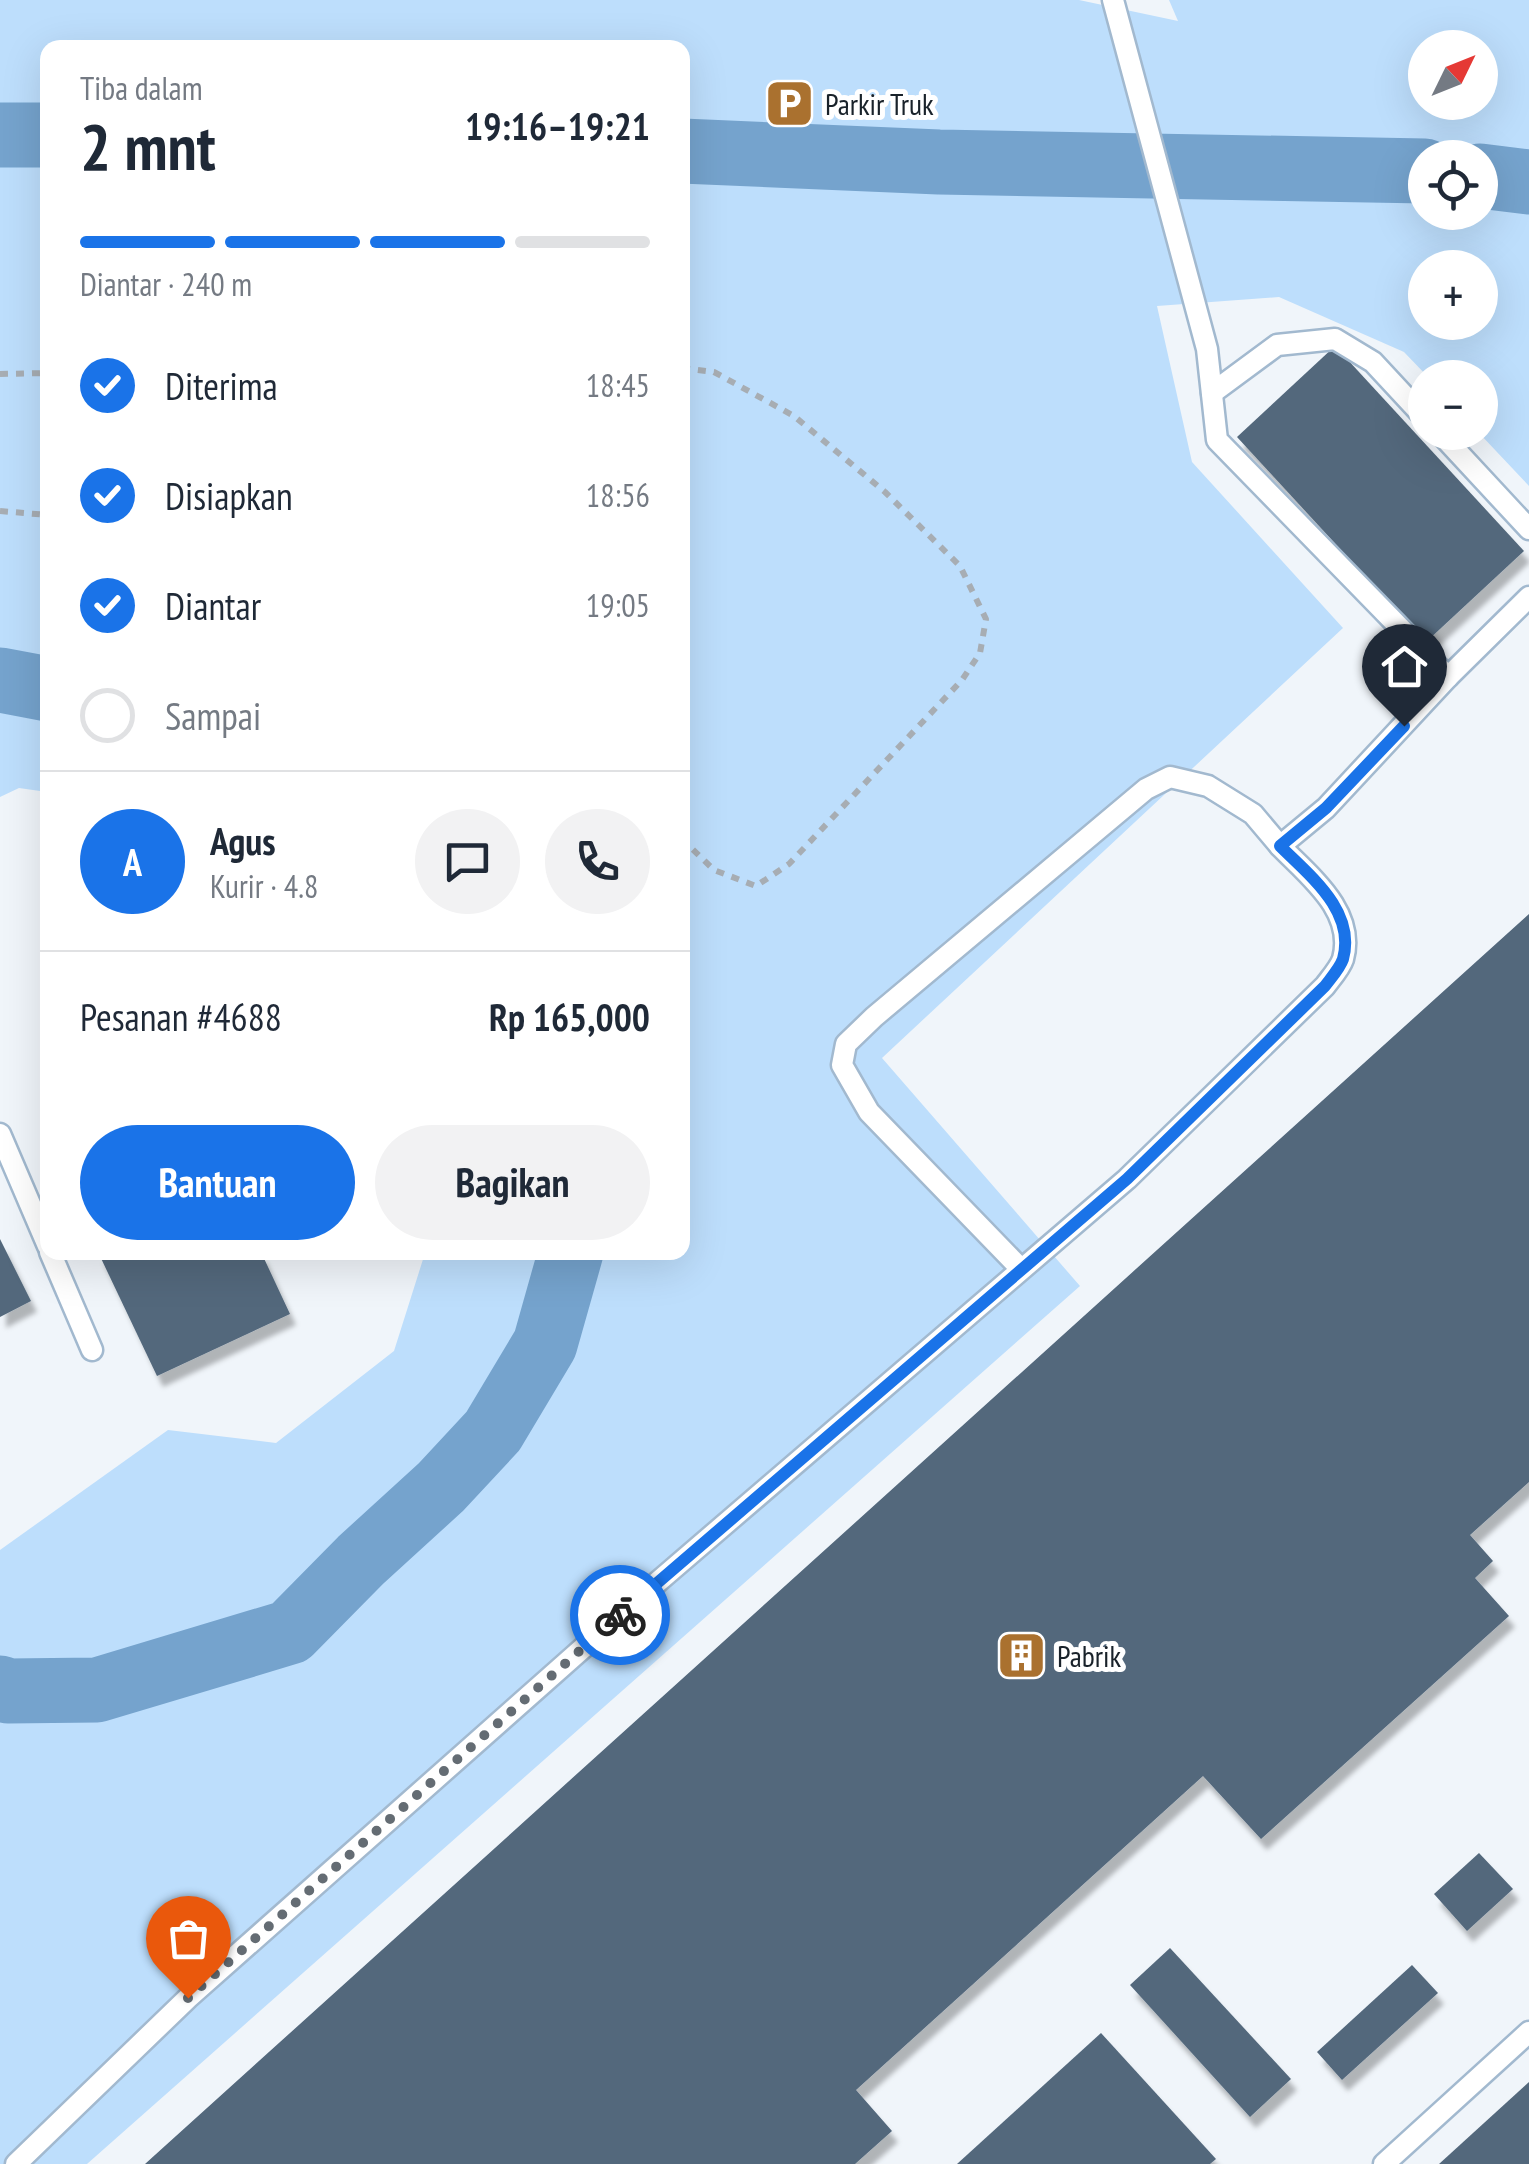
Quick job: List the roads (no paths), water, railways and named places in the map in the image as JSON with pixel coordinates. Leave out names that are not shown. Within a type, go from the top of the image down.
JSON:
[{"type":"lane","points":[[1112,0],[1207,349],[1217,440],[1448,678]]},
{"type":"lane","points":[[1212,393],[1277,346],[1335,339],[1372,362],[1408,400]]},
{"type":"lane","points":[[1456,450],[1529,529]]},
{"type":"lane","points":[[1280,846],[1326,808],[1529,597]]},
{"type":"lane","points":[[16,2164],[188,1998],[653,1586],[1127,1179],[1325,986],[1342,961],[1344,936],[1338,908],[1253,814],[1208,786],[1170,777],[1146,789],[874,1016],[846,1044],[842,1065],[869,1112],[1021,1269]]},
{"type":"lane","points":[[0,1134],[40,1228]]},
{"type":"lane","points":[[54,1260],[92,1350]]},
{"type":"lane","points":[[1384,2164],[1529,2032]]},
{"type":"waterway","points":[[0,135],[40,135]]},
{"type":"waterway","points":[[690,151],[939,162],[1408,171]]},
{"type":"waterway","points":[[1498,178],[1529,182]]},
{"type":"waterway","points":[[0,680],[40,688]]},
{"type":"waterway","points":[[0,1688],[97,1690],[290,1632],[441,1487],[493,1431],[545,1344],[569,1260]]},
{"type":"place","name":"Parkir Truk","points":[[790,103]]},
{"type":"place","name":"Pabrik","points":[[1022,1655]]}]
